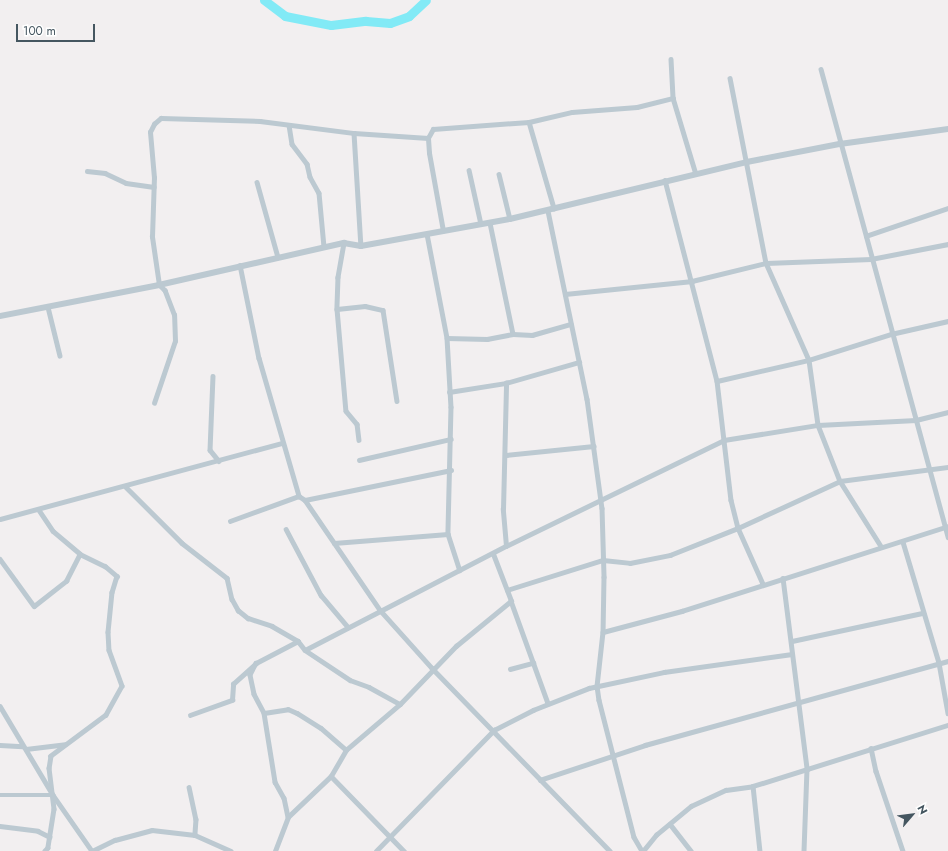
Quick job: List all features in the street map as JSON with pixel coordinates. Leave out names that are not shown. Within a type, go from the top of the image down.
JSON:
[{"type":"street","points":[[671,59],[673,98],[696,174]]},
{"type":"street","points":[[821,69],[891,334],[947,526],[948,537]]},
{"type":"street","points":[[730,78],[766,263],[809,360],[818,425],[840,481],[881,546]]},
{"type":"street","points":[[443,231],[428,138],[432,129],[528,122],[572,112],[637,107],[673,98]]},
{"type":"street","points":[[154,403],[175,341],[174,315],[165,291],[159,285],[152,237],[154,187],[150,132],[154,124],[161,118],[260,121],[354,134],[428,138]]},
{"type":"street","points":[[528,122],[551,210],[570,324],[579,362],[594,446],[600,499],[603,560],[603,632],[597,686],[612,756],[634,837],[643,851],[670,824],[691,806],[726,790],[753,786],[948,725]]},
{"type":"street","points":[[289,125],[292,144],[307,164],[310,177],[319,193],[324,247]]},
{"type":"street","points":[[0,316],[159,285],[240,265],[344,243],[361,246],[510,219],[551,210],[665,180],[747,162],[840,144],[948,129]]},
{"type":"street","points":[[354,134],[361,246]]},
{"type":"street","points":[[469,170],[481,224]]},
{"type":"street","points":[[87,171],[105,173],[126,183],[154,187]]},
{"type":"street","points":[[499,174],[510,219]]},
{"type":"street","points":[[665,180],[717,381],[724,440],[738,528],[763,584]]},
{"type":"street","points":[[257,182],[278,257]]},
{"type":"street","points":[[866,236],[948,208]]},
{"type":"street","points":[[490,223],[514,334]]},
{"type":"street","points":[[427,234],[447,338],[451,439],[448,534],[460,570]]},
{"type":"street","points":[[344,243],[338,277],[336,309],[346,411],[357,424],[359,440]]},
{"type":"street","points":[[565,294],[692,281],[766,263],[871,258],[948,244]]},
{"type":"street","points":[[240,265],[258,358],[273,400],[282,443],[299,496],[304,500],[380,610],[432,668],[494,730],[540,780],[610,851]]},
{"type":"street","points":[[336,309],[365,306],[383,310],[397,401]]},
{"type":"street","points":[[48,307],[60,356]]},
{"type":"street","points":[[717,381],[809,360],[891,334],[948,321]]},
{"type":"street","points":[[447,338],[487,339],[514,334],[532,335],[570,324]]},
{"type":"street","points":[[449,392],[506,383],[579,362]]},
{"type":"street","points":[[212,376],[210,450],[219,461]]},
{"type":"street","points":[[506,383],[506,454],[503,509],[506,546]]},
{"type":"street","points":[[305,650],[506,546],[724,440],[818,425],[916,420],[948,412]]},
{"type":"street","points":[[359,460],[451,439]]},
{"type":"street","points":[[0,519],[126,487],[167,473],[219,461],[282,443]]},
{"type":"street","points":[[506,454],[594,446]]},
{"type":"street","points":[[506,590],[603,560],[630,563],[670,555],[738,528],[840,481],[931,471],[948,467]]},
{"type":"street","points":[[304,500],[451,470]]},
{"type":"street","points":[[126,487],[182,543],[227,578],[232,599],[238,610],[248,618],[272,626],[298,641],[305,650],[350,680],[369,687],[400,704]]},
{"type":"street","points":[[230,521],[299,496]]},
{"type":"street","points":[[39,510],[48,526],[80,554],[105,566],[117,576],[112,592],[108,632],[109,650],[122,686],[106,715],[64,744],[51,756],[49,768],[54,809],[50,837],[45,851]]},
{"type":"street","points":[[603,632],[682,610],[881,546],[903,542],[947,526]]},
{"type":"street","points":[[286,529],[321,595],[348,627]]},
{"type":"street","points":[[334,543],[448,534]]},
{"type":"street","points":[[903,542],[939,663],[948,713]]},
{"type":"street","points":[[0,559],[34,606],[66,582],[80,554]]},
{"type":"street","points":[[493,554],[548,703]]},
{"type":"street","points":[[783,578],[807,769],[804,851]]},
{"type":"street","points":[[275,851],[288,817],[331,776],[346,750],[400,704],[432,668],[511,600]]},
{"type":"street","points":[[792,641],[923,613]]},
{"type":"street","points":[[190,715],[232,700],[234,684],[256,663],[298,641]]},
{"type":"street","points":[[376,851],[494,730],[548,703],[597,686],[664,672],[792,654]]},
{"type":"street","points":[[540,780],[612,756],[798,702],[948,661]]},
{"type":"street","points":[[256,663],[250,675],[254,694],[264,713],[275,782],[284,798],[288,817]]},
{"type":"street","points":[[510,669],[533,663]]},
{"type":"street","points":[[0,706],[53,795],[92,851],[115,840],[152,830],[195,835],[230,851]]},
{"type":"street","points":[[264,713],[288,709],[321,728],[346,750]]},
{"type":"street","points":[[0,745],[24,748],[64,744]]},
{"type":"street","points":[[871,748],[876,771],[903,851]]},
{"type":"street","points":[[331,776],[404,851]]},
{"type":"street","points":[[753,786],[760,851]]},
{"type":"street","points":[[189,787],[196,819],[195,835]]},
{"type":"street","points":[[0,795],[53,795]]},
{"type":"street","points":[[670,824],[691,851]]},
{"type":"street","points":[[0,826],[38,831],[50,837]]},
{"type":"waterway","points":[[264,0],[285,16],[331,25],[366,21],[390,23],[409,16],[426,0]]}]
